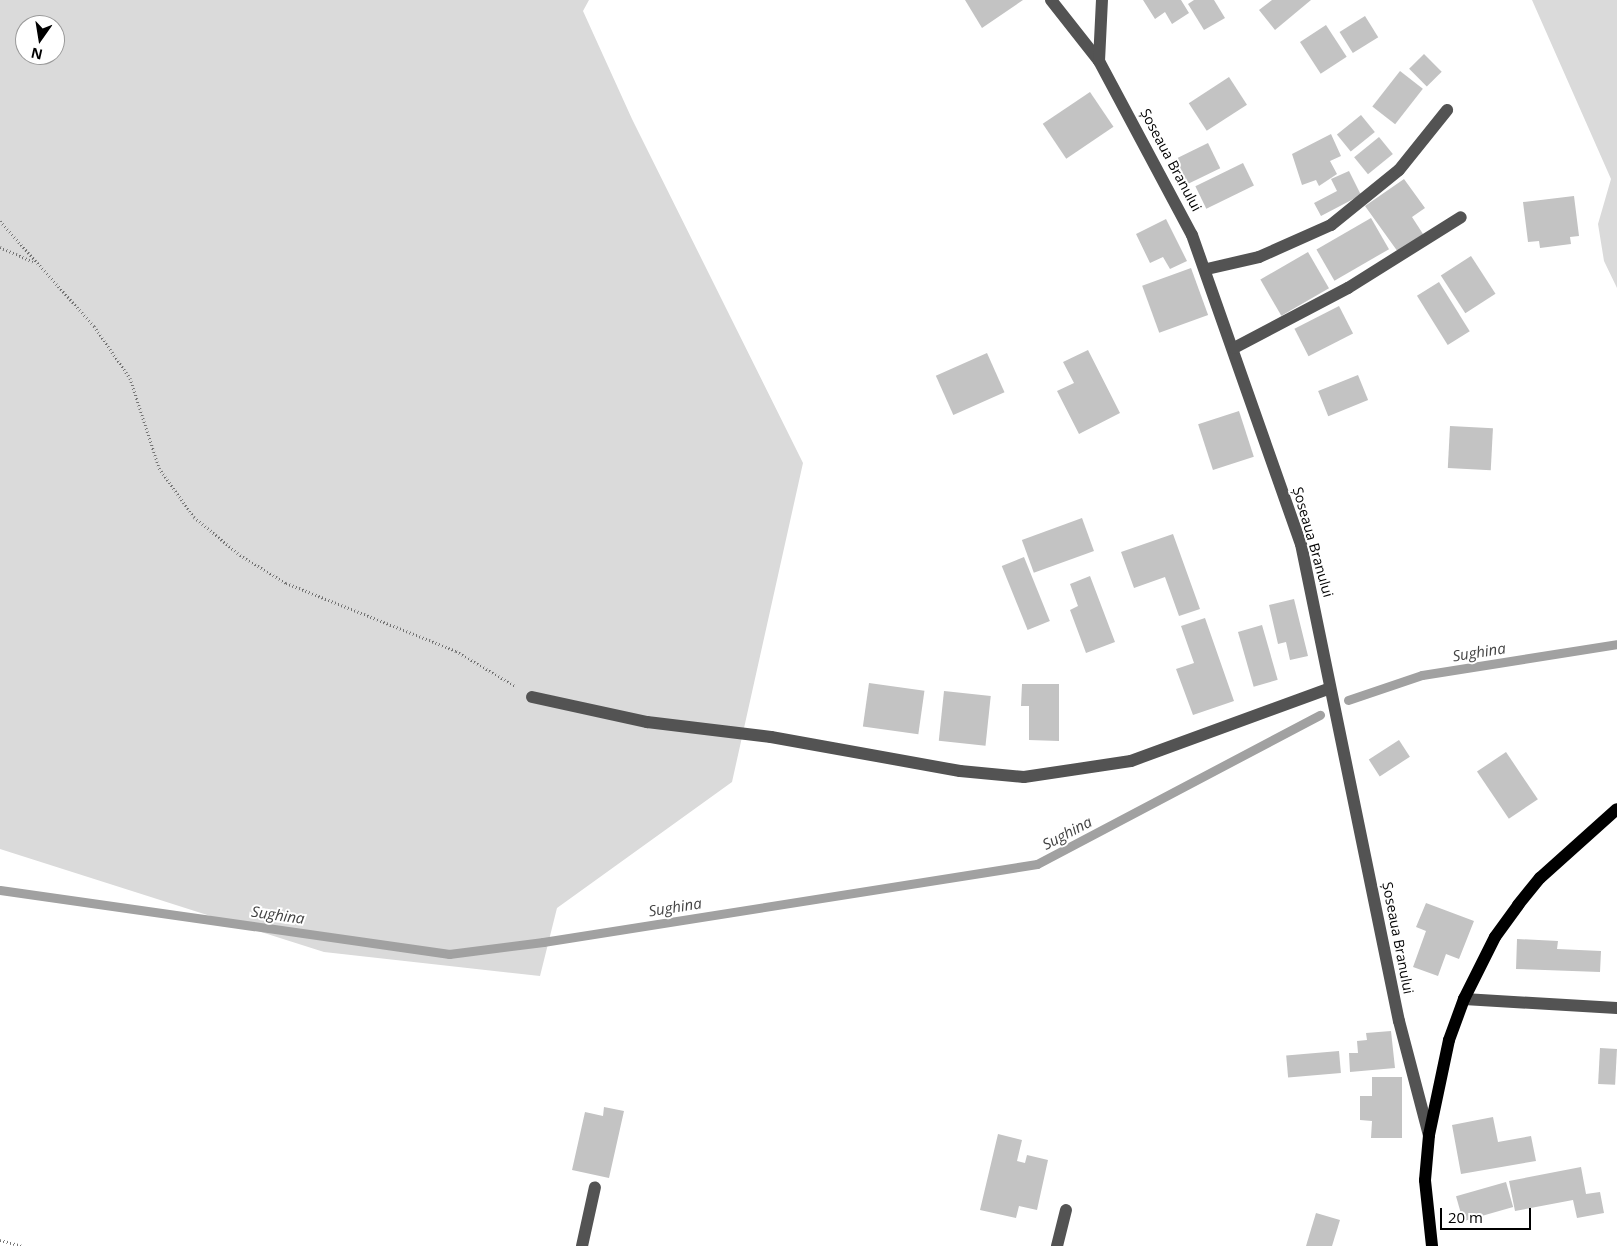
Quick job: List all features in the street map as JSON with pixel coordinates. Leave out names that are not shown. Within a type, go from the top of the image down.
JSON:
[{"type":"main road","name":"Șoseaua Branului","points":[[1432,1246],[1426,1180],[1429,1135],[1449,1040],[1464,998],[1518,905],[1547,872],[1617,809]]},
{"type":"street","name":"Șoseaua Branului","points":[[1051,0],[1099,60],[1154,157],[1207,269],[1301,544],[1316,600],[1328,689],[1357,808],[1399,1021],[1429,1135]]},
{"type":"street","points":[[1099,60],[1102,0]]},
{"type":"street","points":[[1207,269],[1259,257],[1331,225],[1399,170],[1447,110]]},
{"type":"street","points":[[1234,348],[1348,288],[1461,217]]},
{"type":"street","points":[[532,697],[628,719],[772,737],[960,771],[1024,777],[1131,761],[1328,689]]},
{"type":"street","points":[[1464,998],[1617,1008]]},
{"type":"street","points":[[582,1246],[595,1187]]},
{"type":"street","points":[[1057,1246],[1066,1210]]},
{"type":"path","points":[[0,221],[34,262],[94,326],[130,378],[159,468],[194,518],[240,555],[286,583],[456,651],[532,697]]},
{"type":"path","points":[[0,248],[34,262]]},
{"type":"path","points":[[0,1240],[23,1246]]},
{"type":"shaded area","points":[[0,0],[589,0],[583,11],[632,119],[803,463],[732,782],[557,908],[540,976],[324,952],[0,849]]},
{"type":"shaded area","points":[[1532,0],[1617,0],[1617,288],[1604,261],[1598,224],[1611,179]]},
{"type":"building","points":[[965,0],[1023,0],[982,28]]},
{"type":"building","points":[[1143,0],[1181,0],[1189,13],[1172,24],[1165,12],[1155,19]]},
{"type":"building","points":[[1194,0],[1214,0],[1225,18],[1204,30],[1188,4]]},
{"type":"building","points":[[1272,0],[1311,0],[1275,30],[1259,10]]},
{"type":"building","points":[[1365,16],[1378,37],[1353,53],[1340,32]]},
{"type":"building","points":[[1326,25],[1347,57],[1321,74],[1300,42]]},
{"type":"building","points":[[1424,54],[1442,72],[1427,87],[1409,69]]},
{"type":"building","points":[[1400,71],[1423,89],[1395,124],[1372,106]]},
{"type":"building","points":[[1229,77],[1247,105],[1207,131],[1189,103]]},
{"type":"building","points":[[1090,92],[1113,127],[1066,159],[1043,124]]},
{"type":"building","points":[[1361,115],[1375,132],[1351,152],[1337,135]]},
{"type":"building","points":[[1331,134],[1341,156],[1330,161],[1337,174],[1319,186],[1316,180],[1302,185],[1292,154]]},
{"type":"building","points":[[1379,137],[1393,154],[1368,174],[1354,157]]},
{"type":"building","points":[[1208,143],[1220,168],[1183,187],[1170,161]]},
{"type":"building","points":[[1243,163],[1254,185],[1206,209],[1195,186]]},
{"type":"building","points":[[1349,171],[1361,195],[1321,216],[1314,203],[1337,191],[1331,179]]},
{"type":"building","points":[[1404,179],[1425,208],[1412,217],[1423,234],[1398,252],[1365,206]]},
{"type":"building","points":[[1574,196],[1579,236],[1570,237],[1571,244],[1540,248],[1539,241],[1528,242],[1523,202]]},
{"type":"building","points":[[1371,218],[1389,249],[1334,281],[1316,250]]},
{"type":"building","points":[[1166,219],[1187,261],[1170,269],[1163,257],[1150,263],[1136,234]]},
{"type":"building","points":[[1308,252],[1329,288],[1281,316],[1260,280]]},
{"type":"building","points":[[1471,256],[1496,294],[1465,313],[1441,276]]},
{"type":"building","points":[[1191,268],[1208,315],[1159,333],[1142,286]]},
{"type":"building","points":[[1439,282],[1470,331],[1448,345],[1417,296]]},
{"type":"building","points":[[1339,306],[1353,334],[1309,356],[1294,329]]},
{"type":"building","points":[[1088,350],[1120,413],[1079,434],[1057,391],[1074,383],[1063,362]]},
{"type":"building","points":[[987,353],[1004,392],[953,415],[936,376]]},
{"type":"building","points":[[1358,375],[1368,400],[1328,416],[1318,391]]},
{"type":"building","points":[[1239,411],[1254,457],[1213,470],[1198,424]]},
{"type":"building","points":[[1450,426],[1493,428],[1491,470],[1448,468]]},
{"type":"building","points":[[1082,518],[1094,551],[1034,573],[1022,540]]},
{"type":"building","points":[[1173,534],[1200,609],[1179,616],[1165,577],[1134,588],[1121,552]]},
{"type":"building","points":[[1024,557],[1050,621],[1028,630],[1002,566]]},
{"type":"building","points":[[1090,576],[1115,642],[1086,653],[1070,610],[1078,606],[1070,584]]},
{"type":"building","points":[[1294,599],[1308,656],[1290,660],[1286,642],[1278,644],[1269,605]]},
{"type":"building","points":[[1205,618],[1234,701],[1193,715],[1176,669],[1194,663],[1181,626]]},
{"type":"building","points":[[1262,625],[1278,680],[1254,687],[1238,632]]},
{"type":"building","points":[[869,683],[924,691],[918,734],[863,727]]},
{"type":"building","points":[[1022,684],[1059,684],[1059,741],[1029,740],[1029,706],[1021,706]]},
{"type":"building","points":[[944,691],[991,696],[986,746],[939,741]]},
{"type":"building","points":[[1399,740],[1410,757],[1380,776],[1369,760]]},
{"type":"building","points":[[1506,752],[1538,799],[1509,819],[1477,772]]},
{"type":"building","points":[[1426,903],[1474,921],[1459,959],[1446,954],[1438,976],[1413,967],[1426,931],[1416,927]]},
{"type":"building","points":[[1517,939],[1558,941],[1557,949],[1601,951],[1600,972],[1516,969]]},
{"type":"building","points":[[1391,1031],[1395,1068],[1350,1072],[1349,1053],[1358,1053],[1357,1041],[1367,1040],[1366,1033]]},
{"type":"building","points":[[1600,1048],[1617,1049],[1615,1085],[1598,1084]]},
{"type":"building","points":[[1339,1051],[1341,1073],[1288,1078],[1286,1056]]},
{"type":"building","points":[[1372,1077],[1402,1077],[1402,1138],[1371,1138],[1372,1121],[1360,1120],[1360,1096],[1372,1096]]},
{"type":"building","points":[[604,1107],[624,1111],[609,1178],[572,1170],[585,1112],[603,1116]]},
{"type":"building","points":[[1493,1117],[1498,1142],[1531,1136],[1536,1161],[1461,1174],[1452,1125]]},
{"type":"building","points":[[998,1134],[1022,1140],[1017,1161],[1025,1163],[1027,1155],[1048,1160],[1037,1210],[1019,1206],[1016,1218],[980,1210]]},
{"type":"building","points":[[1581,1167],[1586,1194],[1600,1192],[1604,1213],[1577,1218],[1573,1200],[1515,1211],[1509,1181]]},
{"type":"building","points":[[1506,1182],[1513,1207],[1463,1221],[1456,1196]]},
{"type":"building","points":[[1316,1213],[1340,1220],[1332,1246],[1306,1246]]},
{"type":"waterway","name":"Sughina","points":[[1348,700],[1422,675],[1617,644]]},
{"type":"waterway","name":"Sughina","points":[[0,890],[449,954],[543,942],[1037,864],[1320,715]]}]
